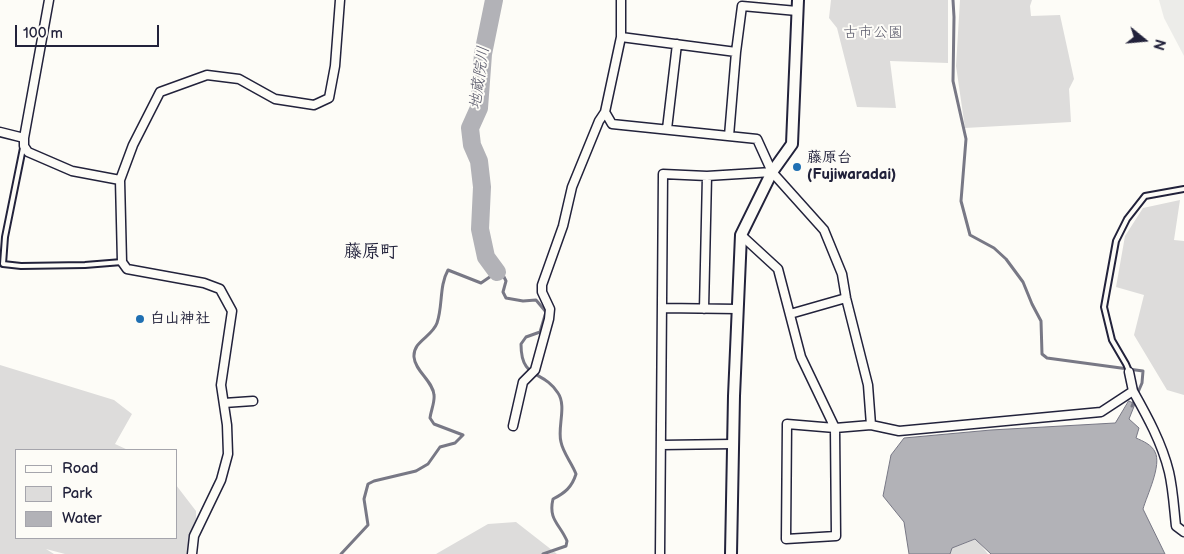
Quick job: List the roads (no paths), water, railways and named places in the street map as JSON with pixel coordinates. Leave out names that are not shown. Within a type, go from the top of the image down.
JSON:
[{"type":"street","points":[[49,0],[24,142],[28,152],[72,171],[120,180]]},
{"type":"street","points":[[192,554],[194,536],[220,480],[228,454],[221,385],[232,310],[220,289],[204,283],[127,268],[122,262],[120,180],[133,145],[160,92],[208,75],[239,78],[275,99],[314,104],[329,98],[335,66],[340,0]]},
{"type":"street","points":[[513,426],[523,382],[535,370],[549,319],[550,310],[542,292],[542,285],[562,226],[572,187],[592,136],[605,112],[621,37],[622,0]]},
{"type":"street","points":[[731,554],[741,235],[772,172],[792,144],[796,11],[798,0]]},
{"type":"street","points":[[729,136],[742,6],[796,11]]},
{"type":"street","points":[[621,37],[736,52]]},
{"type":"street","points":[[667,129],[677,44]]},
{"type":"street","points":[[605,112],[612,124],[757,139],[772,172],[824,230],[842,274],[846,298],[868,385],[871,425]]},
{"type":"street","points":[[0,132],[24,142]]},
{"type":"street","points":[[660,554],[663,174],[707,176],[772,172]]},
{"type":"street","points":[[704,309],[707,176]]},
{"type":"street","points":[[741,235],[778,269],[801,356],[835,428],[836,536],[786,539],[786,424],[835,428],[871,425],[899,431],[1101,412],[1133,390]]},
{"type":"street","points":[[790,314],[846,298]]},
{"type":"street","points":[[662,308],[738,309]]},
{"type":"street","points":[[1129,372],[1133,390],[1143,406],[1169,471],[1176,526],[1184,532]]},
{"type":"street","points":[[224,403],[254,401]]},
{"type":"street","points":[[661,445],[733,444]]},
{"type":"lane","points":[[24,142],[5,237],[3,264],[21,266],[85,266],[122,262]]},
{"type":"lane","points":[[1129,372],[1112,340],[1104,306],[1116,242],[1127,219],[1145,196],[1184,189]]},
{"type":"water","points":[[1129,401],[1135,404],[1129,419],[1139,428],[1136,438],[1152,447],[1157,458],[1153,480],[1143,509],[1165,554],[991,554],[975,539],[952,548],[950,554],[909,554],[904,522],[883,496],[891,455],[904,438],[991,430],[1115,423]]},
{"type":"waterway","name":"地蔵院川","points":[[494,0],[483,54],[479,108],[470,128],[472,145],[479,161],[482,187],[480,229],[486,257],[497,272]]},
{"type":"waterway","points":[[953,0],[953,81],[966,139],[961,201],[970,235],[994,248],[1006,259],[1023,282],[1041,321],[1042,354],[1047,358],[1143,371],[1142,383],[1132,406]]},
{"type":"waterway","points":[[341,554],[368,525],[364,499],[368,484],[416,471],[428,464],[440,447],[455,443],[463,435],[434,424],[430,418],[434,400],[433,390],[417,367],[414,357],[416,347],[435,328],[437,323],[443,283],[448,270],[481,283],[497,272],[502,273],[506,281],[503,292],[506,298],[523,301],[536,300],[546,312],[540,332],[526,337],[521,344],[522,356],[529,369],[546,380],[561,398],[561,442],[576,474],[568,489],[553,499],[552,506],[553,517],[567,541],[566,546],[543,554]]},
{"type":"place","name":"藤原台 (Fujiwaradai)","points":[[797,167]]},
{"type":"place","name":"白山神社","points":[[140,319]]},
{"type":"district","name":"藤原町","points":[[371,252]]},
{"type":"park label","name":"古市公園","points":[[873,33]]}]
